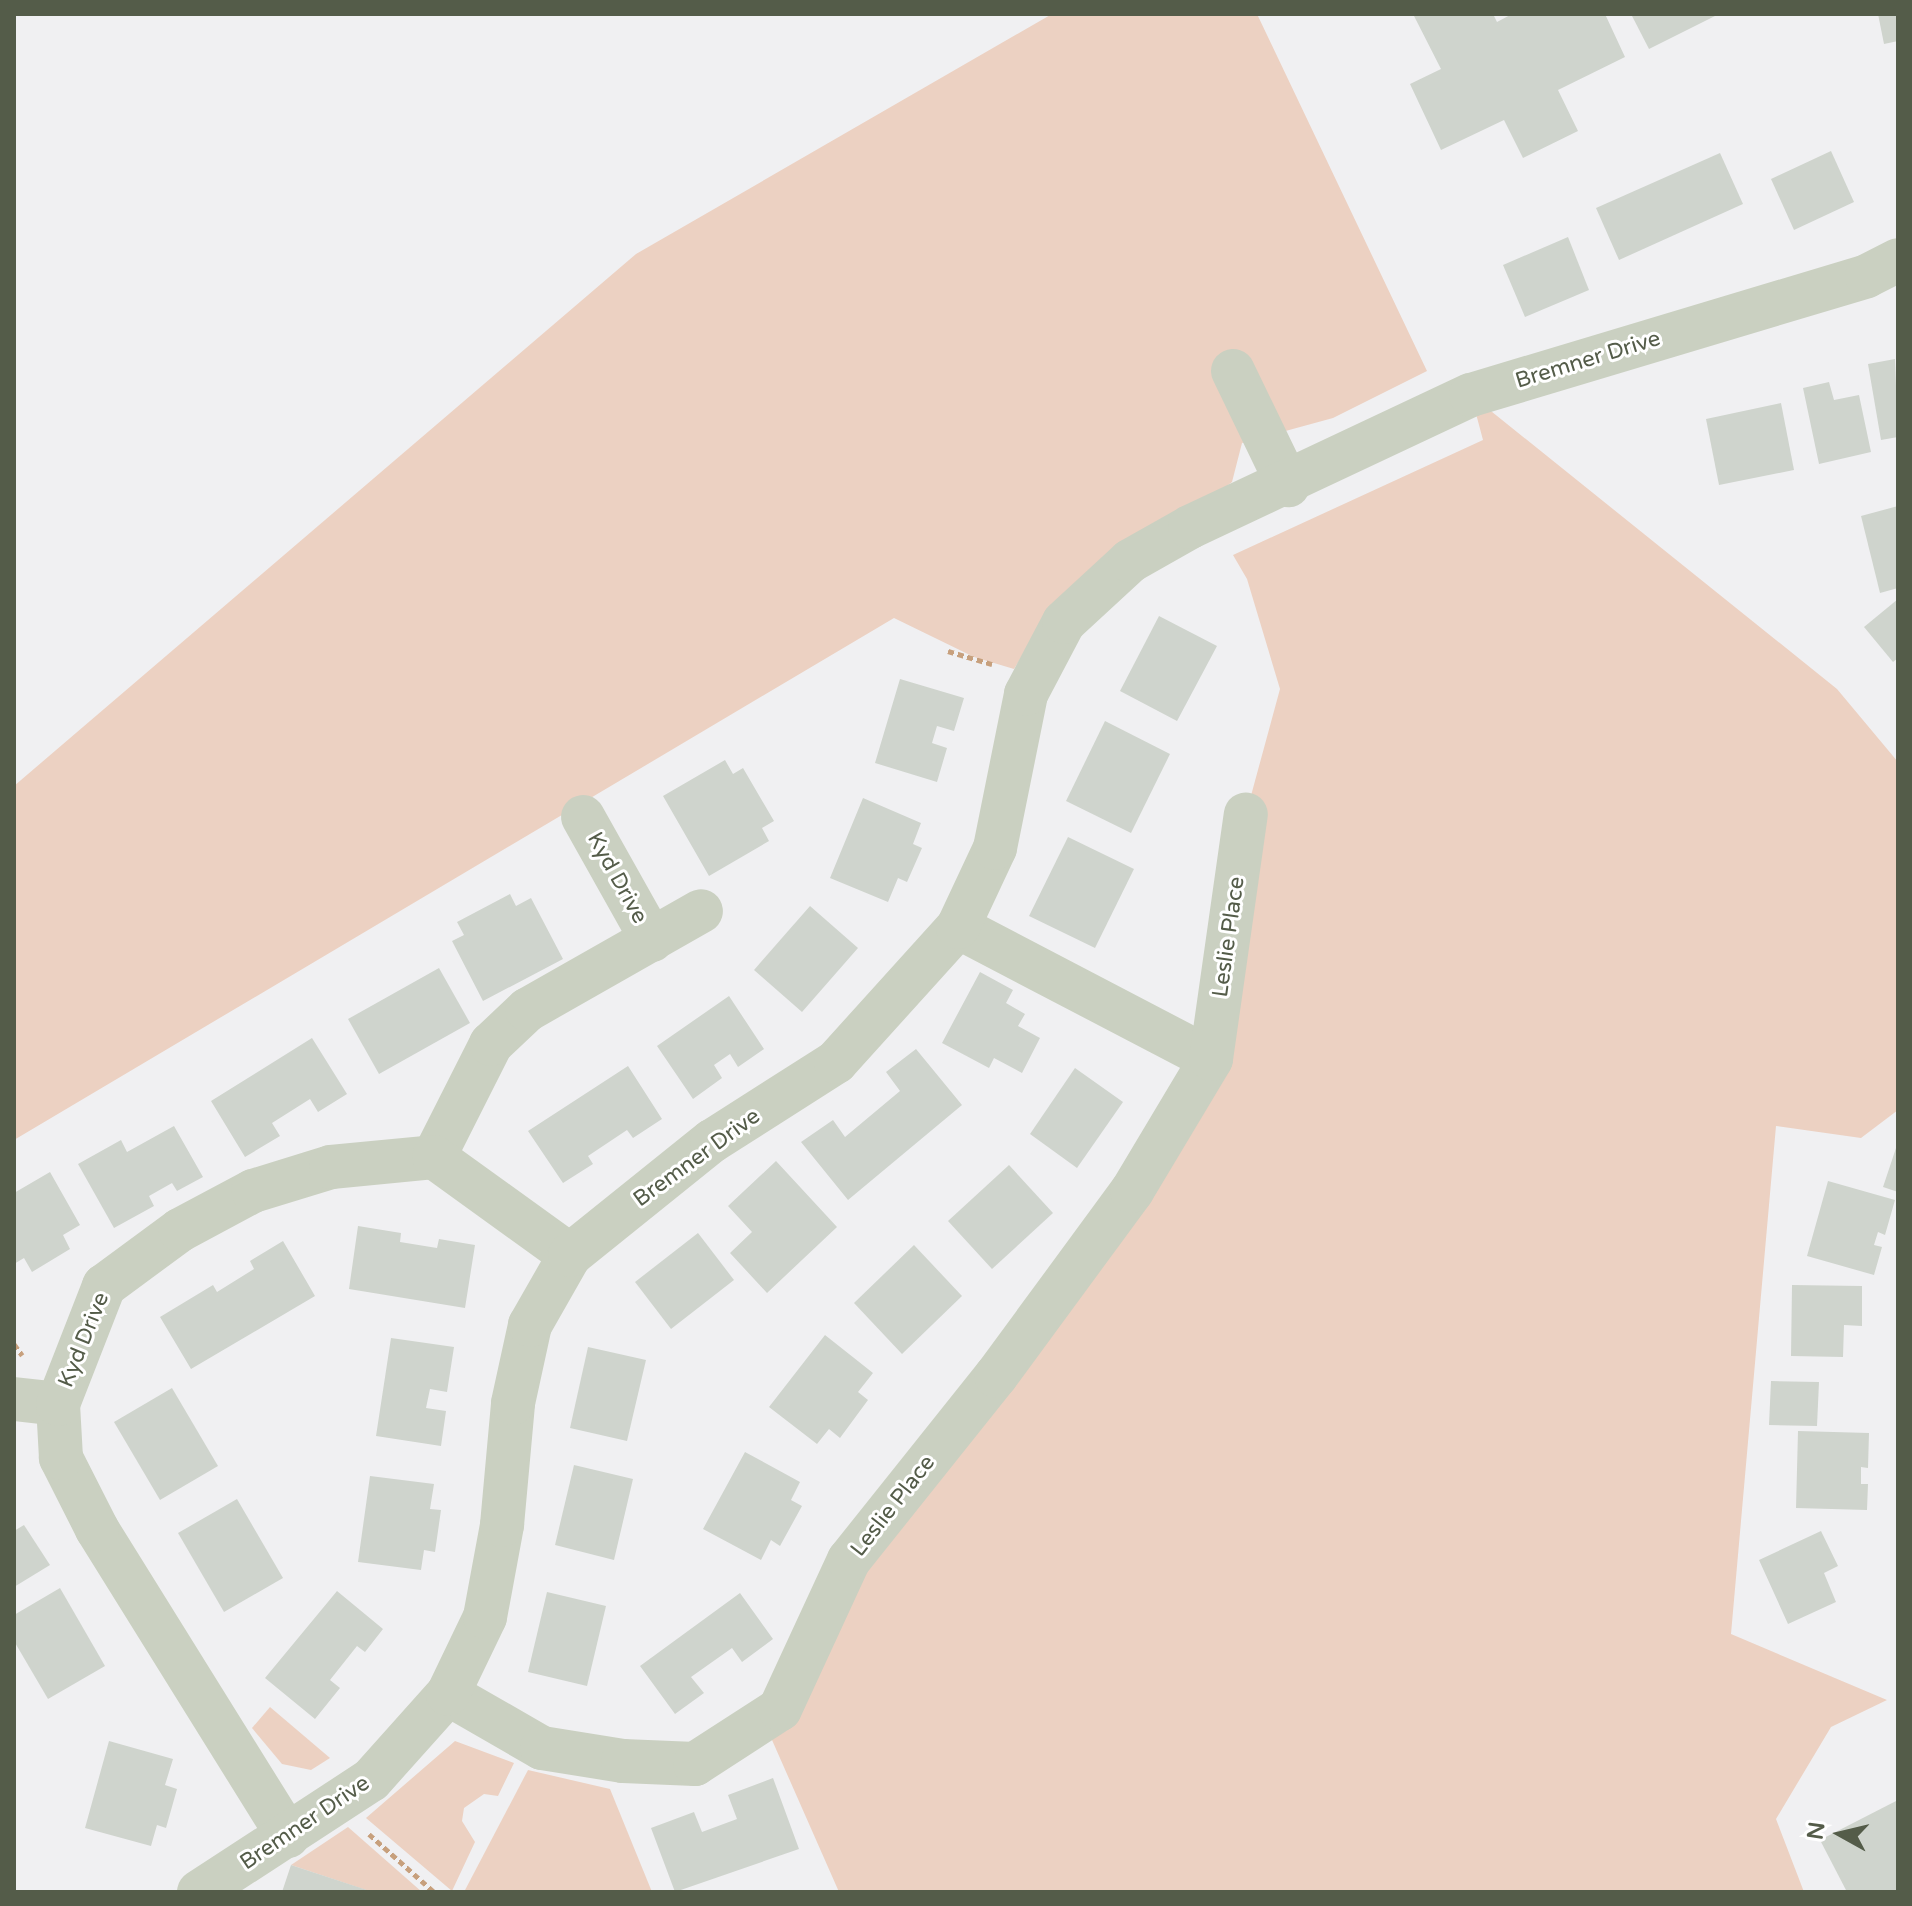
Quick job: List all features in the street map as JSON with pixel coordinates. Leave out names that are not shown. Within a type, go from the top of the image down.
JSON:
[{"type":"street","name":"Bremner Drive","points":[[199,1892],[371,1780],[448,1694],[485,1617],[502,1525],[513,1403],[530,1325],[570,1255],[712,1141],[836,1062],[958,927],[995,848],[1026,694],[1064,622],[1130,561],[1190,527],[1288,485],[1471,395],[1867,276],[1898,260]]},
{"type":"street","points":[[1233,371],[1288,485]]},
{"type":"street","name":"Leslie Place","points":[[448,1694],[542,1748],[623,1761],[695,1764],[780,1709],[849,1560],[996,1376],[1132,1191],[1211,1059],[1246,814]]},
{"type":"street","name":"Kyd Drive","points":[[583,817],[652,940]]},
{"type":"street","name":"Kyd Drive","points":[[288,1836],[97,1529],[61,1458],[58,1404],[104,1286],[180,1230],[253,1191],[331,1167],[434,1157],[491,1044],[527,1010],[701,911]]},
{"type":"street","points":[[958,927],[1211,1059]]},
{"type":"street","points":[[434,1157],[570,1255]]},
{"type":"street","points":[[14,1399],[58,1404]]},
{"type":"path","points":[[336,1804],[434,1892]]},
{"type":"shaded area","points":[[1052,14],[1257,14],[1427,371],[1333,418],[1242,443],[1232,482],[1034,636],[1014,669],[974,657],[894,618],[14,1140],[14,786],[636,254]]},
{"type":"shaded area","points":[[1471,395],[1837,689],[1898,762],[1898,1110],[1861,1138],[1776,1126],[1731,1634],[1887,1700],[1831,1727],[1776,1819],[1804,1892],[839,1892],[772,1740],[849,1560],[1211,1059],[1246,814],[1280,689],[1247,579],[1233,555],[1483,440]]},
{"type":"shaded area","points":[[270,1707],[330,1758],[311,1770],[282,1764],[252,1728]]},
{"type":"shaded area","points":[[455,1741],[514,1763],[498,1796],[484,1794],[464,1808],[462,1821],[475,1842],[452,1891],[366,1818]]},
{"type":"shaded area","points":[[528,1770],[610,1789],[652,1892],[464,1892]]},
{"type":"shaded area","points":[[348,1827],[422,1892],[372,1892],[291,1865]]},
{"type":"building","points":[[1413,14],[1493,14],[1497,22],[1512,14],[1605,14],[1625,57],[1558,90],[1578,131],[1523,158],[1504,120],[1441,150],[1410,84],[1441,69]]},
{"type":"building","points":[[1631,14],[1719,14],[1649,49]]},
{"type":"building","points":[[1878,14],[1898,14],[1898,41],[1884,44]]},
{"type":"building","points":[[1831,151],[1854,202],[1794,230],[1771,179]]},
{"type":"building","points":[[1720,153],[1743,204],[1619,260],[1596,208]]},
{"type":"building","points":[[1568,237],[1589,290],[1525,317],[1503,265]]},
{"type":"building","points":[[1895,359],[1898,437],[1881,440],[1868,364]]},
{"type":"building","points":[[1829,382],[1834,400],[1859,395],[1871,452],[1819,464],[1803,388]]},
{"type":"building","points":[[1781,403],[1794,470],[1719,485],[1706,419]]},
{"type":"building","points":[[1898,506],[1898,588],[1880,593],[1861,516]]},
{"type":"building","points":[[1898,599],[1898,658],[1893,662],[1864,627]]},
{"type":"building","points":[[1159,616],[1217,646],[1177,721],[1120,691]]},
{"type":"building","points":[[900,679],[964,698],[954,731],[937,726],[932,743],[947,748],[937,782],[875,763]]},
{"type":"building","points":[[1105,721],[1170,754],[1131,833],[1066,801]]},
{"type":"building","points":[[725,760],[733,774],[743,768],[774,821],[762,828],[769,841],[709,876],[663,796]]},
{"type":"building","points":[[863,798],[921,823],[913,844],[922,848],[907,882],[898,878],[888,902],[830,878]]},
{"type":"building","points":[[1068,837],[1134,869],[1095,948],[1029,916]]},
{"type":"building","points":[[510,894],[516,906],[531,898],[563,959],[483,1001],[452,941],[464,935],[457,922]]},
{"type":"building","points":[[810,906],[858,948],[802,1012],[754,970]]},
{"type":"building","points":[[439,968],[470,1023],[379,1074],[348,1019]]},
{"type":"building","points":[[980,972],[1013,990],[1006,1003],[1025,1014],[1018,1026],[1040,1038],[1022,1073],[994,1058],[989,1068],[942,1043]]},
{"type":"building","points":[[729,996],[764,1049],[738,1067],[730,1054],[714,1065],[722,1078],[693,1099],[657,1046]]},
{"type":"building","points":[[312,1038],[347,1094],[318,1112],[310,1099],[272,1123],[280,1136],[245,1157],[211,1101]]},
{"type":"building","points":[[916,1049],[962,1105],[848,1200],[801,1142],[833,1120],[845,1137],[900,1091],[886,1072]]},
{"type":"building","points":[[628,1066],[662,1119],[633,1138],[627,1130],[588,1156],[593,1164],[563,1183],[528,1131]]},
{"type":"building","points":[[1075,1068],[1123,1102],[1077,1168],[1030,1134]]},
{"type":"building","points":[[174,1126],[203,1177],[177,1191],[172,1183],[149,1196],[154,1206],[114,1228],[78,1164],[121,1140],[127,1152]]},
{"type":"building","points":[[1898,1145],[1898,1192],[1883,1187]]},
{"type":"building","points":[[776,1161],[837,1227],[767,1293],[730,1253],[752,1232],[728,1206]]},
{"type":"building","points":[[1009,1165],[1053,1213],[992,1269],[948,1221]]},
{"type":"building","points":[[50,1172],[80,1225],[63,1235],[70,1249],[32,1272],[24,1258],[14,1264],[14,1193]]},
{"type":"building","points":[[1828,1181],[1895,1200],[1885,1235],[1878,1232],[1874,1245],[1882,1247],[1874,1275],[1807,1256]]},
{"type":"building","points":[[358,1226],[401,1233],[400,1242],[437,1248],[439,1239],[475,1245],[465,1308],[349,1289]]},
{"type":"building","points":[[698,1233],[734,1280],[671,1329],[635,1282]]},
{"type":"building","points":[[283,1241],[315,1296],[191,1369],[160,1317],[213,1285],[217,1292],[254,1269],[250,1261]]},
{"type":"building","points":[[914,1245],[962,1296],[902,1354],[854,1303]]},
{"type":"building","points":[[1792,1285],[1862,1286],[1862,1326],[1844,1325],[1843,1357],[1791,1356]]},
{"type":"building","points":[[825,1335],[873,1373],[858,1392],[868,1400],[840,1438],[829,1429],[817,1444],[769,1407]]},
{"type":"building","points":[[391,1338],[454,1347],[447,1392],[430,1389],[426,1408],[446,1411],[441,1446],[376,1436]]},
{"type":"building","points":[[588,1347],[646,1360],[627,1441],[570,1428]]},
{"type":"building","points":[[1771,1381],[1819,1382],[1817,1426],[1769,1425]]},
{"type":"building","points":[[172,1388],[218,1466],[160,1500],[114,1422]]},
{"type":"building","points":[[1798,1431],[1869,1433],[1868,1468],[1861,1467],[1861,1484],[1868,1484],[1867,1510],[1796,1508]]},
{"type":"building","points":[[745,1452],[800,1482],[791,1500],[802,1506],[780,1546],[771,1540],[761,1560],[703,1529]]},
{"type":"building","points":[[574,1465],[633,1479],[614,1560],[555,1545]]},
{"type":"building","points":[[370,1476],[434,1484],[430,1509],[441,1510],[435,1552],[424,1550],[421,1570],[358,1562]]},
{"type":"building","points":[[237,1499],[283,1578],[224,1612],[178,1533]]},
{"type":"building","points":[[24,1525],[50,1565],[14,1587],[14,1531]]},
{"type":"building","points":[[1821,1531],[1838,1566],[1824,1573],[1836,1602],[1788,1624],[1759,1560]]},
{"type":"building","points":[[60,1588],[105,1666],[48,1699],[14,1641],[14,1615]]},
{"type":"building","points":[[337,1591],[383,1629],[365,1652],[357,1646],[330,1680],[340,1688],[315,1719],[265,1678]]},
{"type":"building","points":[[547,1592],[606,1606],[587,1686],[528,1672]]},
{"type":"building","points":[[740,1593],[773,1639],[742,1662],[732,1648],[691,1677],[704,1693],[675,1714],[640,1666]]},
{"type":"building","points":[[109,1741],[173,1759],[165,1785],[177,1789],[166,1828],[157,1825],[151,1846],[85,1828]]},
{"type":"building","points":[[773,1778],[799,1849],[675,1892],[651,1828],[694,1812],[702,1832],[737,1819],[728,1795]]},
{"type":"building","points":[[1898,1800],[1898,1892],[1847,1892],[1820,1840]]},
{"type":"building","points":[[291,1865],[370,1891],[370,1892],[282,1892]]}]
